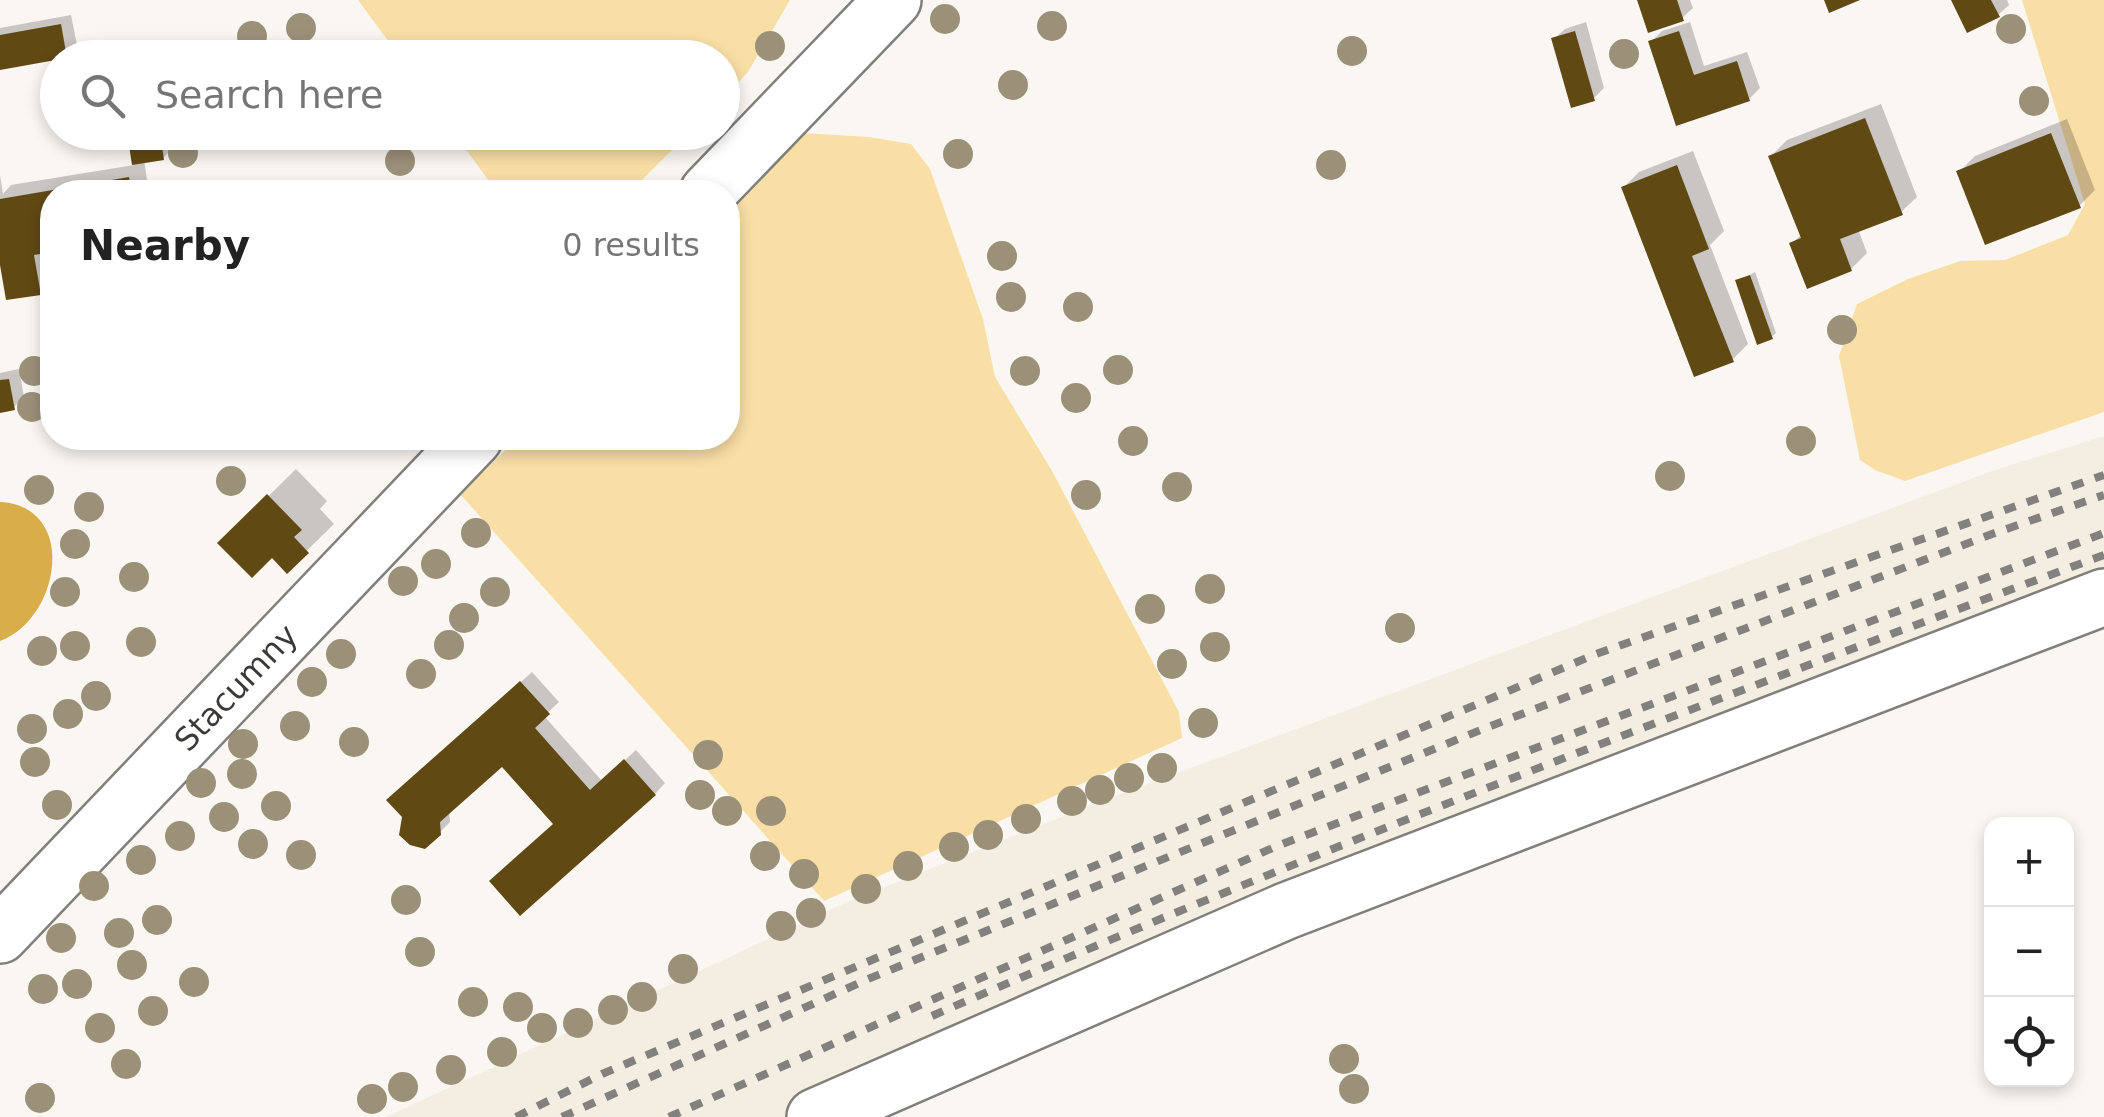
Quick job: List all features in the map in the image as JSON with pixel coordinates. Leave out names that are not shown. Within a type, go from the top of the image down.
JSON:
[{"type":"street","points":[[720,180],[893,0]]},
{"type":"street","name":"Stacumny","points":[[0,935],[463,450]]},
{"type":"street","points":[[815,1117],[1286,911],[2104,597]]},
{"type":"shaded area","points":[[358,0],[790,0],[740,81],[740,40],[387,40]]},
{"type":"shaded area","points":[[2022,0],[2104,0],[2104,412],[1905,481],[1860,460],[1839,356],[1857,304],[1908,279],[1960,261],[2005,260],[2068,235],[2085,204]]},
{"type":"shaded area","points":[[803,133],[911,144],[930,169],[983,319],[995,377],[1052,471],[1179,712],[1182,738],[824,901],[460,494],[506,450],[740,450],[740,200]]},
{"type":"shaded area","points":[[466,150],[672,150],[642,180],[488,180]]},
{"type":"shaded area","points":[[2104,436],[2104,616],[1296,933],[866,1117],[386,1117],[847,902],[1099,802],[1995,470]]},
{"type":"shaded area","points":[[0,502],[25,508],[41,522],[50,542],[52,564],[37,610],[21,629],[0,641]]},
{"type":"building","points":[[1637,0],[1677,0],[1684,21],[1648,33]]},
{"type":"building","points":[[1824,0],[1860,0],[1829,13]]},
{"type":"building","points":[[1951,0],[1991,0],[2000,17],[1967,33]]},
{"type":"building","points":[[61,24],[64,40],[40,40],[40,63],[0,70],[0,35]]},
{"type":"building","points":[[1575,31],[1595,101],[1571,108],[1551,38]]},
{"type":"building","points":[[1679,31],[1694,75],[1737,61],[1750,101],[1676,126],[1648,41]]},
{"type":"building","points":[[1865,118],[1903,215],[1840,239],[1852,271],[1807,289],[1789,243],[1801,238],[1768,156]]},
{"type":"building","points":[[2051,133],[2081,208],[1985,245],[1956,171]]},
{"type":"building","points":[[130,150],[163,150],[164,160],[132,165]]},
{"type":"building","points":[[1677,165],[1709,249],[1692,256],[1734,362],[1694,377],[1621,187]]},
{"type":"building","points":[[40,192],[40,254],[34,255],[40,295],[6,300],[0,265],[0,199]]},
{"type":"building","points":[[1750,275],[1773,339],[1757,345],[1735,280]]},
{"type":"building","points":[[9,379],[15,410],[0,413],[0,380]]},
{"type":"building","points":[[267,494],[302,530],[294,537],[309,553],[287,574],[272,558],[252,578],[217,543]]},
{"type":"building","points":[[520,681],[550,714],[535,728],[590,790],[624,759],[656,795],[520,916],[489,881],[553,824],[502,767],[440,822],[441,835],[425,849],[410,845],[399,835],[402,817],[386,800]]},
{"type":"railway","points":[[516,1117],[602,1074],[1596,654],[2104,475]]},
{"type":"railway","points":[[562,1117],[868,979],[1488,727],[2104,495]]},
{"type":"railway","points":[[669,1117],[1277,846],[2104,533]]},
{"type":"railway","points":[[932,1016],[1368,835],[2104,555]]}]
